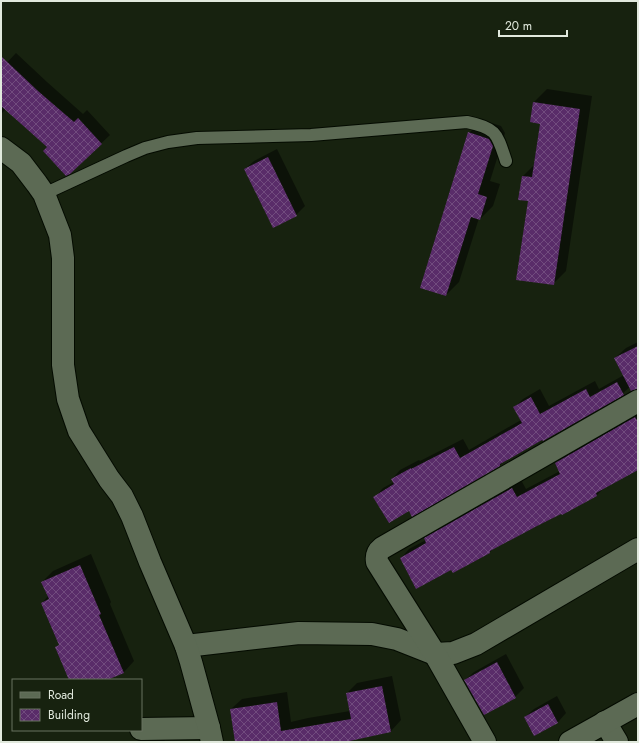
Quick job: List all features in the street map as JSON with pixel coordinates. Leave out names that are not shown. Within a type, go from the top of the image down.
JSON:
[{"type":"street","points":[[1,148],[21,163],[44,194],[60,235],[63,258],[63,365],[68,399],[79,431],[109,479],[122,496],[132,516],[186,646],[210,735],[142,729]]},
{"type":"street","points":[[485,742],[435,654],[377,562],[378,552],[382,548],[638,401]]},
{"type":"street","points":[[186,646],[299,632],[372,634],[397,639],[435,654],[453,653],[476,644],[638,549]]},
{"type":"street","points":[[570,742],[638,704]]},
{"type":"street","points":[[605,722],[617,742]]},
{"type":"lane","points":[[44,194],[145,148],[168,142],[197,138],[311,135],[467,122],[481,125],[491,130],[498,138],[506,161]]},
{"type":"building","points":[[1,56],[74,122],[78,118],[102,144],[70,174],[66,176],[43,151],[47,147],[1,106]]},
{"type":"building","points":[[533,102],[580,109],[554,285],[516,280],[528,201],[518,200],[522,176],[532,177],[540,124],[530,122]]},
{"type":"building","points":[[468,132],[489,139],[493,146],[478,194],[487,197],[480,220],[471,217],[446,296],[420,288]]},
{"type":"building","points":[[268,157],[297,216],[273,228],[244,169]]},
{"type":"building","points":[[638,346],[638,389],[631,391],[614,358]]},
{"type":"building","points":[[617,382],[624,395],[500,464],[500,466],[412,517],[409,511],[389,523],[373,497],[394,484],[391,479],[411,468],[454,447],[460,458],[522,423],[513,407],[531,397],[540,414],[586,389],[590,397]]},
{"type":"building","points":[[635,417],[638,422],[638,470],[596,493],[597,496],[562,515],[561,514],[537,526],[490,551],[490,553],[453,573],[451,570],[416,589],[400,558],[426,543],[424,538],[512,488],[517,497],[560,474],[555,463]]},
{"type":"building","points":[[80,565],[101,614],[99,615],[124,673],[109,679],[69,679],[55,647],[59,645],[41,603],[49,599],[41,582]]},
{"type":"building","points":[[497,662],[516,698],[484,715],[464,680]]},
{"type":"building","points":[[382,686],[391,732],[345,742],[235,742],[230,709],[277,702],[281,731],[351,719],[346,693]]},
{"type":"building","points":[[548,704],[558,723],[534,736],[524,717]]}]
